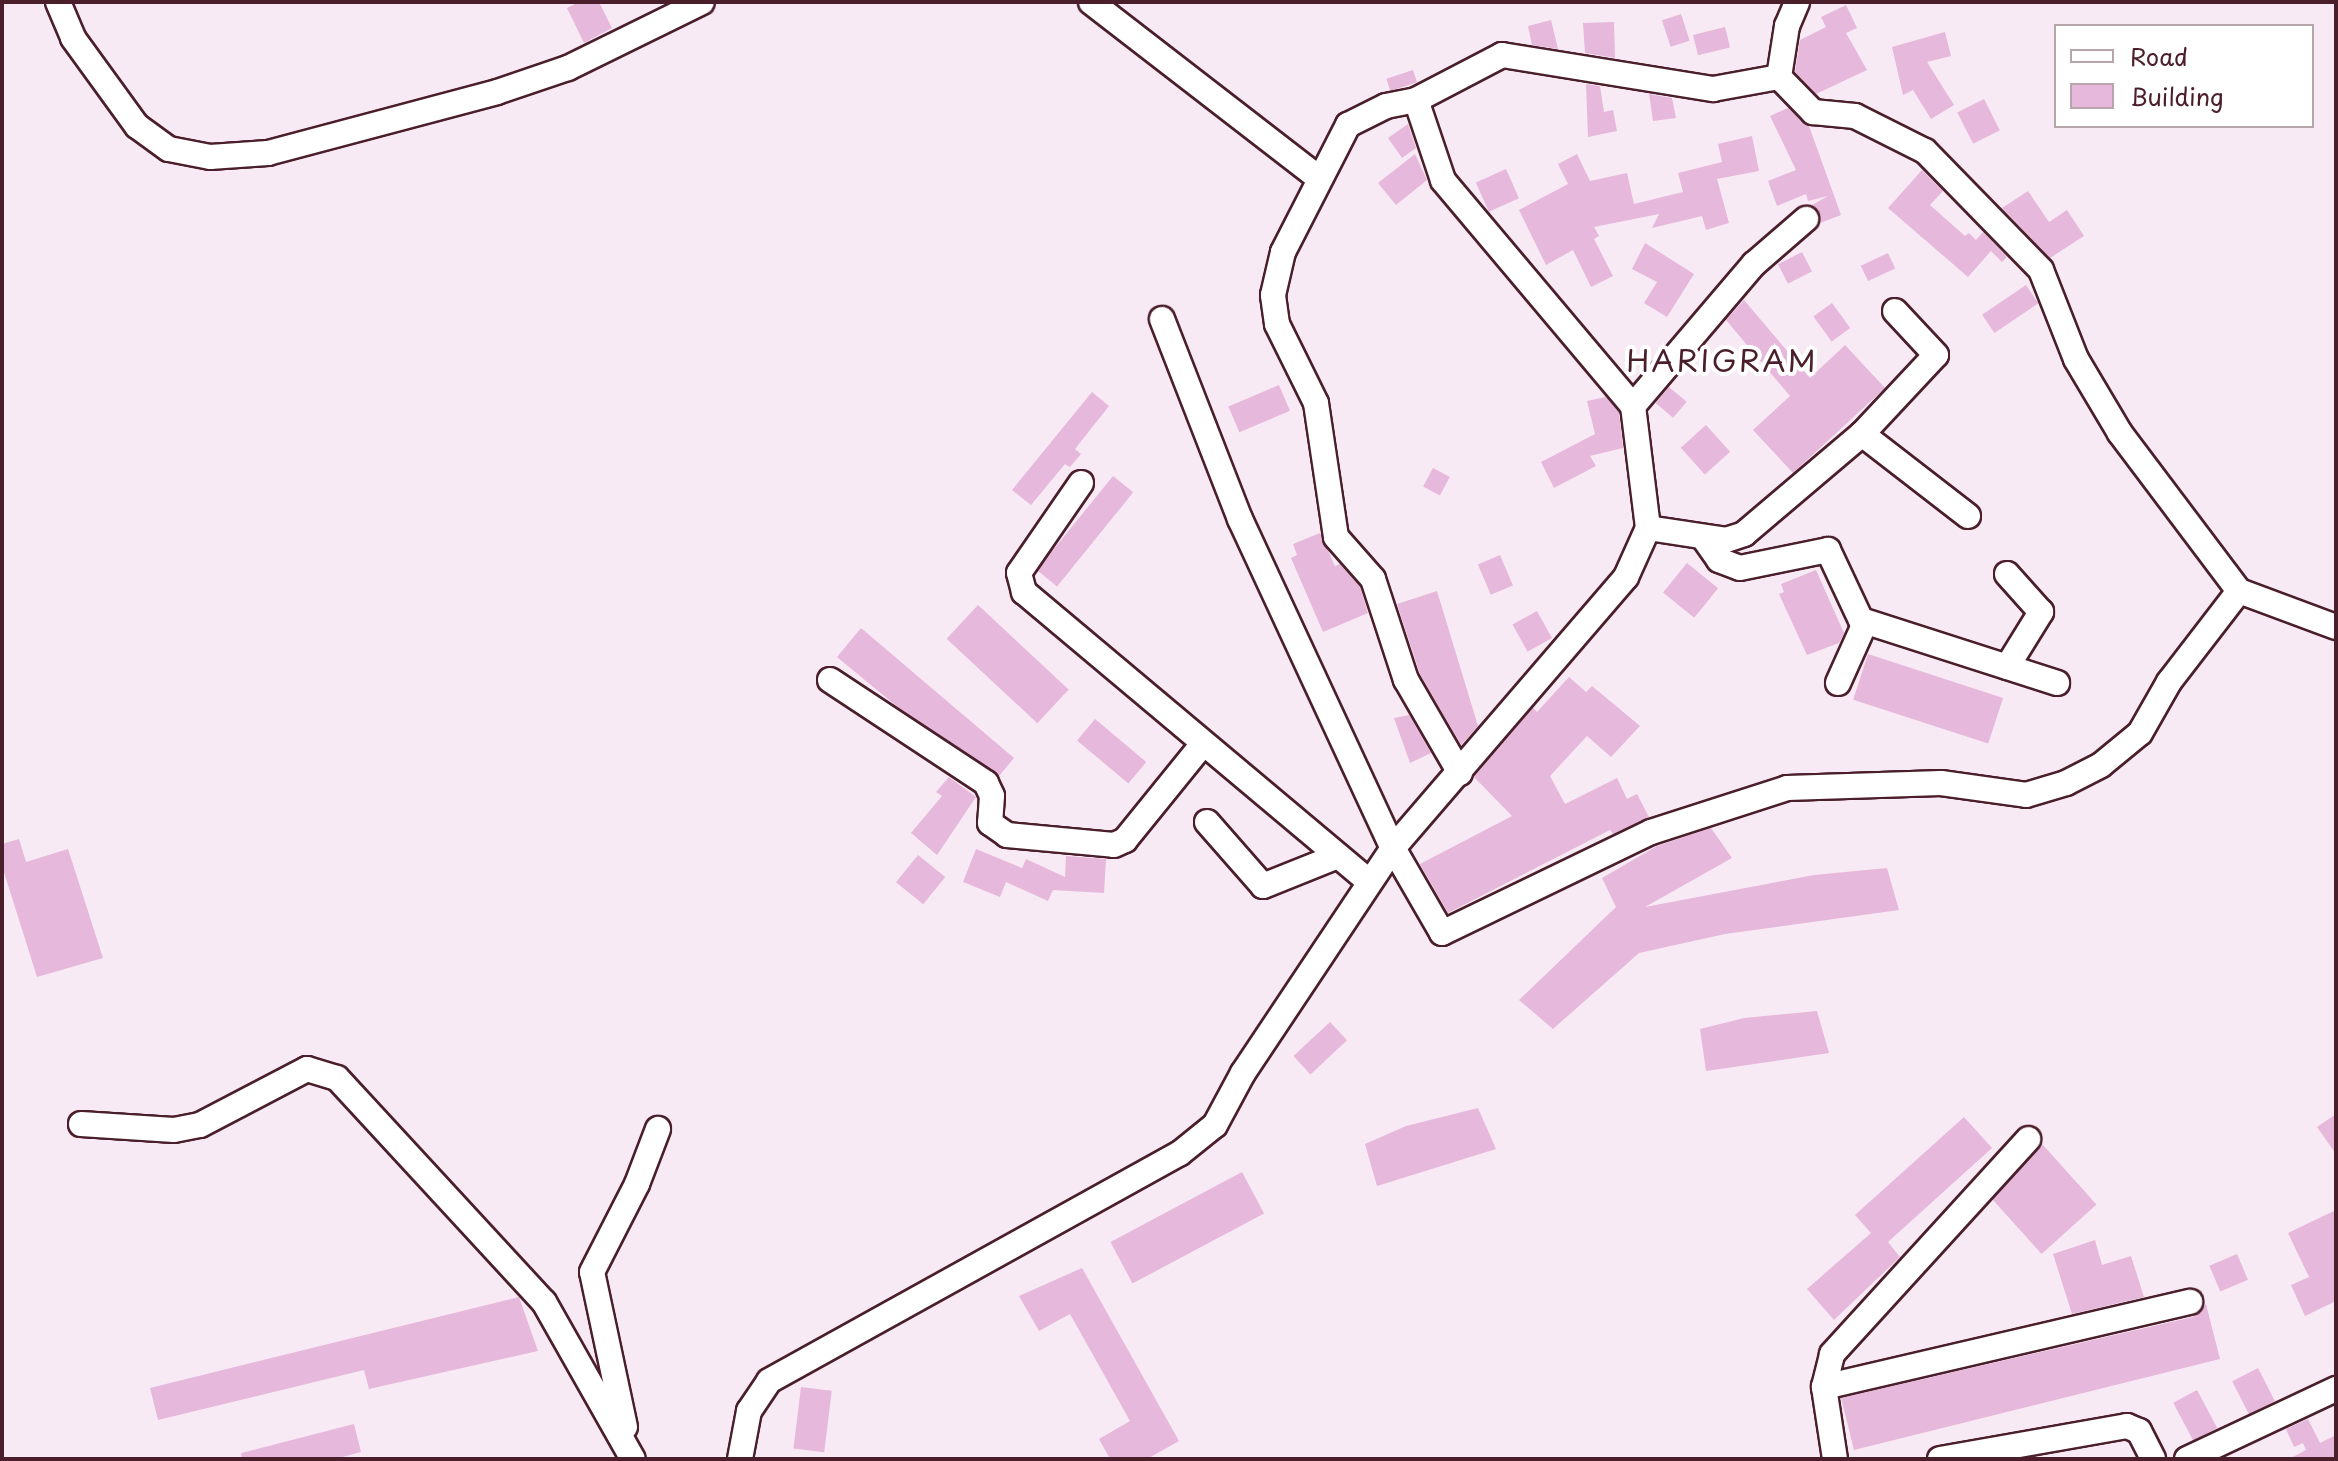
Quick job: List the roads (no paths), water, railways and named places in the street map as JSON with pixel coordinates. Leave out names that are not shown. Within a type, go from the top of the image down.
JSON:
[{"type":"street","points":[[58,2],[73,38],[137,126],[169,149],[210,157],[268,153],[497,92],[568,68],[702,2]]},
{"type":"street","points":[[1091,2],[1319,178]]},
{"type":"street","points":[[1779,77],[1787,26],[1797,2]]},
{"type":"street","points":[[1460,773],[1406,680],[1373,579],[1336,537],[1316,403],[1277,324],[1275,273],[1319,178],[1348,125],[1386,106],[1416,100],[1502,55],[1713,89],[1779,77]]},
{"type":"street","points":[[1779,77],[1813,112],[1855,116],[1925,151],[2041,270],[2076,359],[2120,433],[2239,591],[2336,627]]},
{"type":"street","points":[[740,1459],[749,1411],[769,1381],[1179,1154],[1215,1125],[1243,1073],[1393,848],[1626,577],[1648,528],[1633,406],[1443,180],[1416,100]]},
{"type":"street","points":[[1633,406],[1754,264],[1806,219]]},
{"type":"street","points":[[1648,528],[1726,540],[1755,528],[1862,434],[1936,358],[1895,311]]},
{"type":"street","points":[[1162,319],[1240,519],[1393,848],[1442,933],[1651,832],[1787,788],[1941,783],[2026,795],[2101,765],[2140,733],[2169,682],[2239,591]]},
{"type":"street","points":[[1862,434],[1968,516]]},
{"type":"street","points":[[1081,483],[1019,573],[1020,585],[1202,745],[1369,881]]},
{"type":"street","points":[[1703,537],[1719,560],[1740,568],[1828,550],[1865,623],[2057,683]]},
{"type":"street","points":[[2007,574],[2041,612],[2007,667]]},
{"type":"street","points":[[1838,683],[1865,623]]},
{"type":"street","points":[[830,680],[986,783],[992,796],[990,823],[1007,835],[1114,845],[1125,840],[1202,745]]},
{"type":"street","points":[[1207,822],[1263,886],[1338,856]]},
{"type":"street","points":[[81,1124],[174,1130],[200,1125],[307,1069],[326,1072],[516,1267],[576,1352],[631,1453]]},
{"type":"street","points":[[631,1453],[592,1272],[631,1197],[658,1129]]},
{"type":"street","points":[[1835,1459],[1824,1387],[1832,1354],[2028,1139]]},
{"type":"street","points":[[1824,1387],[2190,1302]]},
{"type":"street","points":[[2187,1459],[2336,1389]]},
{"type":"street","points":[[1940,1459],[2127,1426],[2139,1431],[2153,1459]]},
{"type":"district","name":"HARIGRAM","points":[[1722,360]]}]
